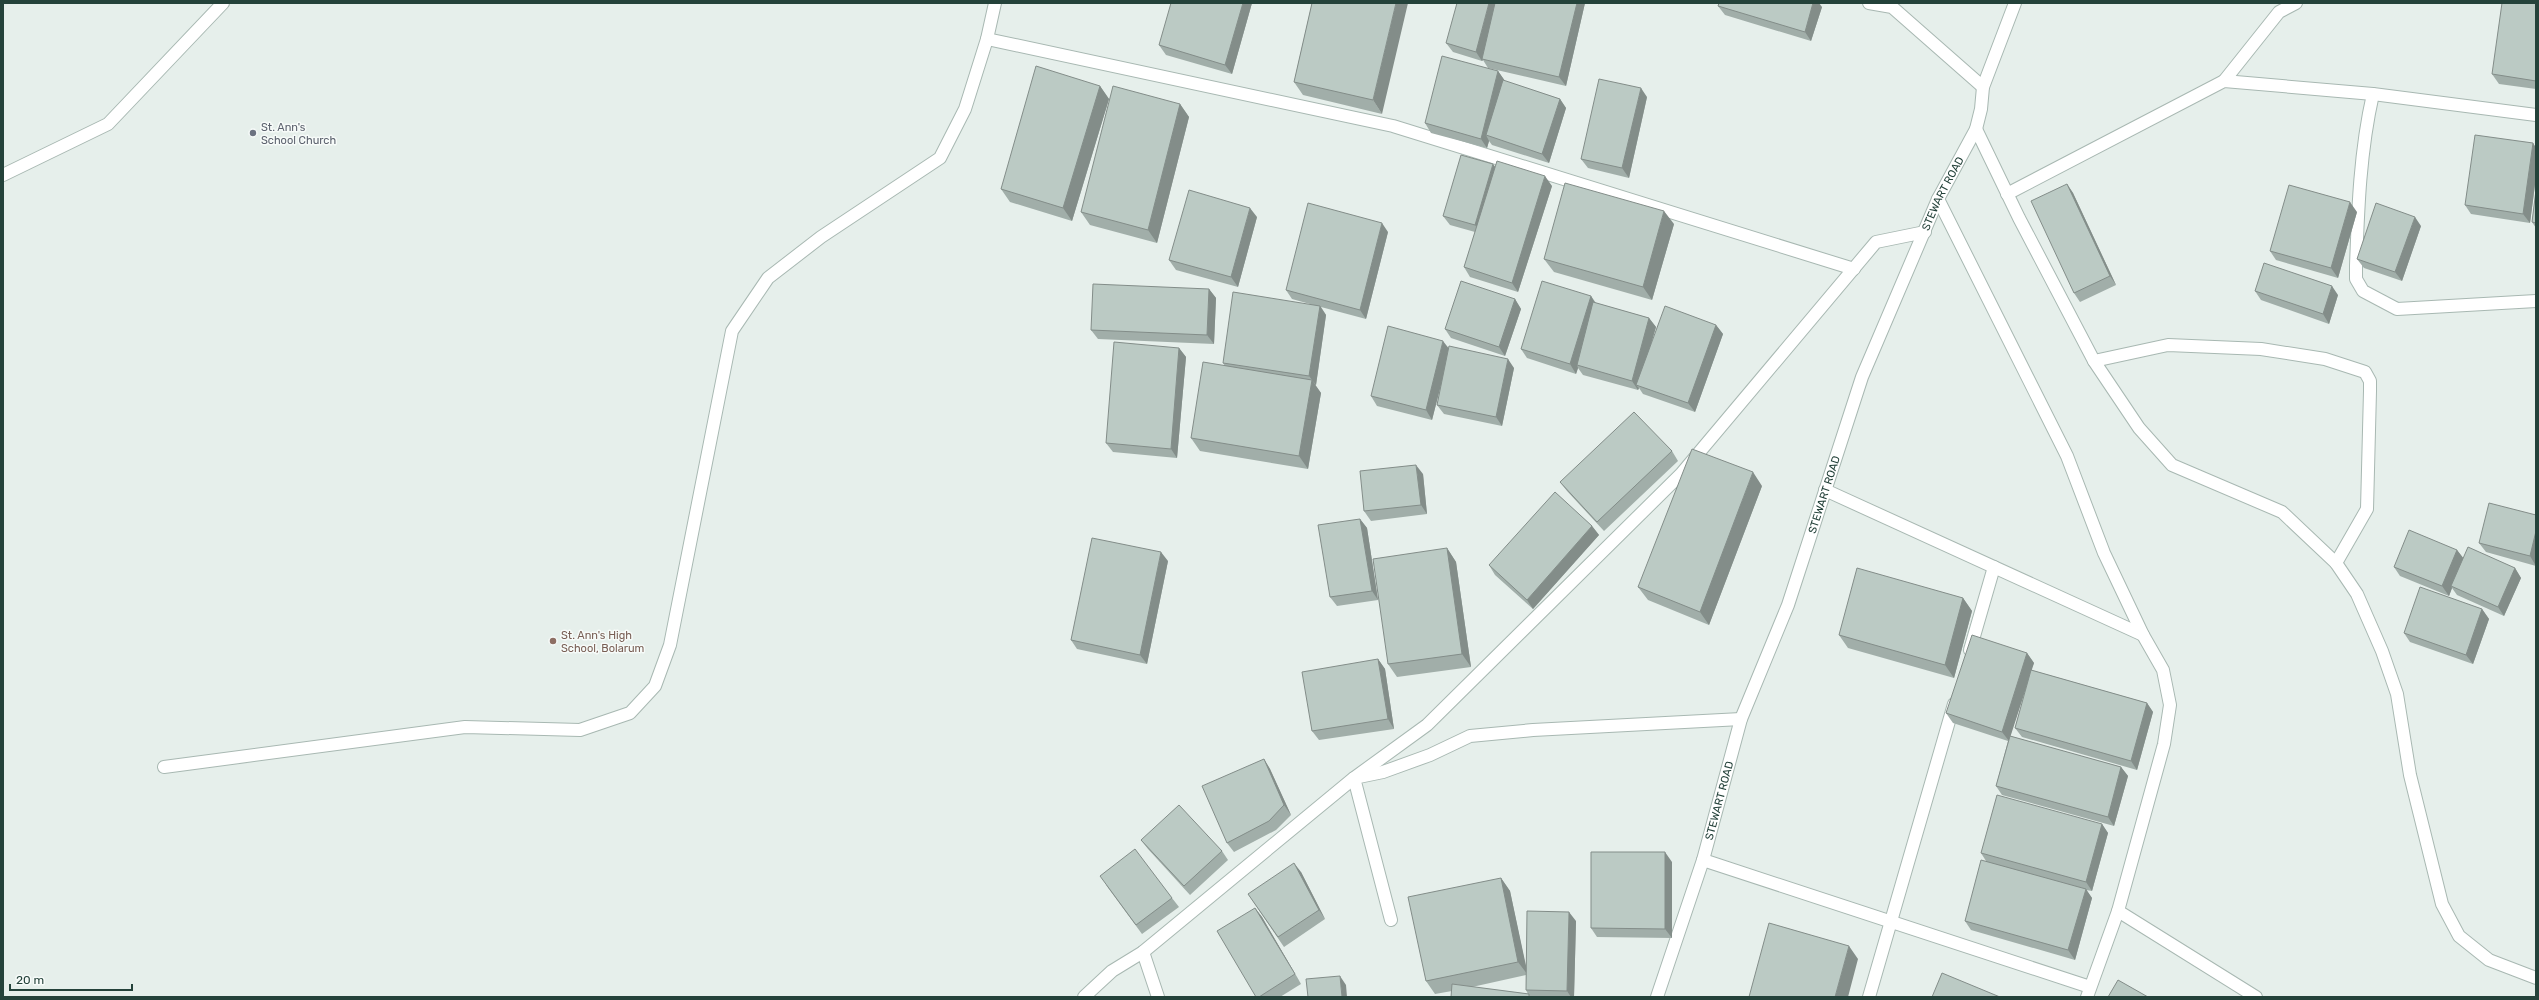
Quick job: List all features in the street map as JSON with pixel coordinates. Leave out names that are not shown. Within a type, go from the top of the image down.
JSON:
[{"type":"street","points":[[3,175],[108,124],[223,3]]},
{"type":"street","points":[[164,767],[465,726],[580,730],[630,713],[655,686],[670,645],[732,331],[768,278],[821,237],[940,158],[965,109],[995,3]]},
{"type":"street","points":[[1870,3],[1892,7],[1983,87]]},
{"type":"street","name":"STEWART ROAD","points":[[1658,997],[1703,860],[1741,719],[1788,605],[1862,377],[1938,199],[1976,129],[1981,109],[1983,87],[2015,3]]},
{"type":"street","points":[[2007,194],[2224,81],[2279,12],[2296,3]]},
{"type":"street","points":[[986,39],[1393,126],[1854,269]]},
{"type":"street","points":[[2224,81],[2373,94],[2536,115]]},
{"type":"street","points":[[2373,94],[2366,126],[2359,188],[2356,279],[2363,291],[2397,309],[2536,301]]},
{"type":"street","points":[[1976,129],[2007,194],[2094,361],[2139,428],[2172,464],[2282,512],[2336,563],[2357,594],[2382,651],[2397,694],[2410,775],[2442,904],[2459,936],[2489,960],[2536,978]]},
{"type":"street","points":[[1703,860],[1891,922],[2088,992],[2118,911],[2164,744],[2170,705],[2163,670],[2142,635],[2104,553],[2067,456],[1938,199]]},
{"type":"street","points":[[1084,997],[1112,971],[1143,952],[1354,778],[1427,725],[1681,474],[1876,242],[1925,232]]},
{"type":"street","points":[[2094,361],[2168,345],[2260,349],[2325,359],[2365,372],[2370,381],[2367,509],[2336,563]]},
{"type":"street","points":[[1825,490],[2142,635]]},
{"type":"street","points":[[1965,665],[1994,567]]},
{"type":"street","points":[[1869,997],[1956,696]]},
{"type":"street","points":[[1354,778],[1383,772],[1430,755],[1470,736],[1533,730],[1741,719]]},
{"type":"street","points":[[1354,778],[1391,920]]},
{"type":"street","points":[[2118,911],[2256,997]]},
{"type":"street","points":[[1143,952],[1158,997]]},
{"type":"building","points":[[1171,3],[1243,3],[1225,65],[1159,45]]},
{"type":"building","points":[[1312,3],[1396,3],[1373,100],[1294,82]]},
{"type":"building","points":[[1457,3],[1489,3],[1476,52],[1446,43]]},
{"type":"building","points":[[1495,3],[1577,3],[1559,77],[1482,59]]},
{"type":"building","points":[[1719,3],[1813,3],[1805,32],[1718,6]]},
{"type":"building","points":[[2502,3],[2536,3],[2536,81],[2492,74]]},
{"type":"building","points":[[1442,56],[1498,71],[1481,139],[1425,123]]},
{"type":"building","points":[[1036,66],[1100,86],[1063,208],[1001,189]]},
{"type":"building","points":[[1599,79],[1641,88],[1622,168],[1581,159]]},
{"type":"building","points":[[1503,80],[1560,99],[1542,154],[1486,135]]},
{"type":"building","points":[[1113,86],[1180,104],[1148,230],[1081,212]]},
{"type":"building","points":[[2475,135],[2533,143],[2523,214],[2465,205]]},
{"type":"building","points":[[1461,155],[1493,164],[1475,225],[1443,216]]},
{"type":"building","points":[[1497,161],[1545,176],[1512,283],[1464,267]]},
{"type":"building","points":[[1565,183],[1664,211],[1643,287],[1544,259]]},
{"type":"building","points":[[2067,184],[2110,276],[2074,293],[2031,201]]},
{"type":"building","points":[[2289,185],[2350,202],[2331,268],[2270,251]]},
{"type":"building","points":[[1189,190],[1250,208],[1231,277],[1169,260]]},
{"type":"building","points":[[2536,190],[2536,223],[2532,222]]},
{"type":"building","points":[[1308,203],[1382,223],[1360,310],[1286,290]]},
{"type":"building","points":[[2376,203],[2415,217],[2395,272],[2357,259]]},
{"type":"building","points":[[2264,263],[2332,286],[2323,314],[2255,291]]},
{"type":"building","points":[[1461,281],[1515,299],[1499,347],[1445,329]]},
{"type":"building","points":[[1542,281],[1591,296],[1570,364],[1521,349]]},
{"type":"building","points":[[1093,284],[1209,289],[1207,335],[1091,330]]},
{"type":"building","points":[[1233,292],[1320,306],[1309,376],[1223,363]]},
{"type":"building","points":[[1593,302],[1649,318],[1632,381],[1577,365]]},
{"type":"building","points":[[1665,306],[1716,325],[1688,403],[1636,385]]},
{"type":"building","points":[[1388,326],[1443,341],[1426,410],[1371,396]]},
{"type":"building","points":[[1114,342],[1179,348],[1171,449],[1106,443]]},
{"type":"building","points":[[1449,346],[1508,359],[1496,417],[1437,405]]},
{"type":"building","points":[[1203,362],[1312,380],[1299,456],[1191,438]]},
{"type":"building","points":[[1634,412],[1672,451],[1597,522],[1560,482]]},
{"type":"building","points":[[1692,449],[1753,472],[1700,612],[1638,587]]},
{"type":"building","points":[[1416,465],[1421,505],[1364,511],[1360,471]]},
{"type":"building","points":[[1555,492],[1592,526],[1527,600],[1489,565]]},
{"type":"building","points":[[2489,503],[2536,515],[2536,531],[2530,556],[2479,543]]},
{"type":"building","points":[[1360,519],[1372,591],[1330,597],[1318,525]]},
{"type":"building","points":[[2409,530],[2457,550],[2442,586],[2394,567]]},
{"type":"building","points":[[1092,538],[1161,552],[1140,655],[1071,640]]},
{"type":"building","points":[[2468,547],[2515,568],[2498,607],[2451,586]]},
{"type":"building","points":[[1447,548],[1462,654],[1388,664],[1373,559]]},
{"type":"building","points":[[1857,568],[1963,598],[1945,665],[1839,635]]},
{"type":"building","points":[[2420,587],[2482,609],[2466,655],[2404,633]]},
{"type":"building","points":[[1972,635],[2027,653],[2002,732],[1946,713]]},
{"type":"building","points":[[1378,659],[1388,719],[1312,731],[1302,672]]},
{"type":"building","points":[[2031,670],[2147,703],[2131,761],[2015,728]]},
{"type":"building","points":[[2010,736],[2121,767],[2108,817],[1996,786]]},
{"type":"building","points":[[1264,759],[1284,805],[1269,821],[1227,843],[1202,786]]},
{"type":"building","points":[[1997,795],[2102,824],[2086,882],[1981,853]]},
{"type":"building","points":[[1179,805],[1222,851],[1184,886],[1141,840]]},
{"type":"building","points":[[1135,849],[1172,898],[1136,925],[1100,876]]},
{"type":"building","points":[[1591,852],[1665,852],[1665,929],[1591,928]]},
{"type":"building","points":[[1981,860],[2086,889],[2068,950],[1965,921]]},
{"type":"building","points":[[1294,863],[1319,910],[1278,937],[1248,894]]},
{"type":"building","points":[[1501,878],[1518,962],[1426,981],[1408,897]]},
{"type":"building","points":[[1255,908],[1295,974],[1259,997],[1256,997],[1217,931]]},
{"type":"building","points":[[1527,911],[1569,912],[1567,991],[1526,990]]},
{"type":"building","points":[[1769,923],[1849,946],[1835,997],[1749,997]]},
{"type":"building","points":[[1942,973],[2000,997],[1932,997]]},
{"type":"building","points":[[1340,976],[1342,997],[1308,997],[1306,979]]},
{"type":"building","points":[[2118,980],[2148,997],[2108,997]]},
{"type":"building","points":[[1452,984],[1529,994],[1529,997],[1451,997]]},
{"type":"place","name":"St. Ann's School Church","points":[[253,133]]},
{"type":"place","name":"St. Ann's High School, Bolarum","points":[[553,641]]}]
